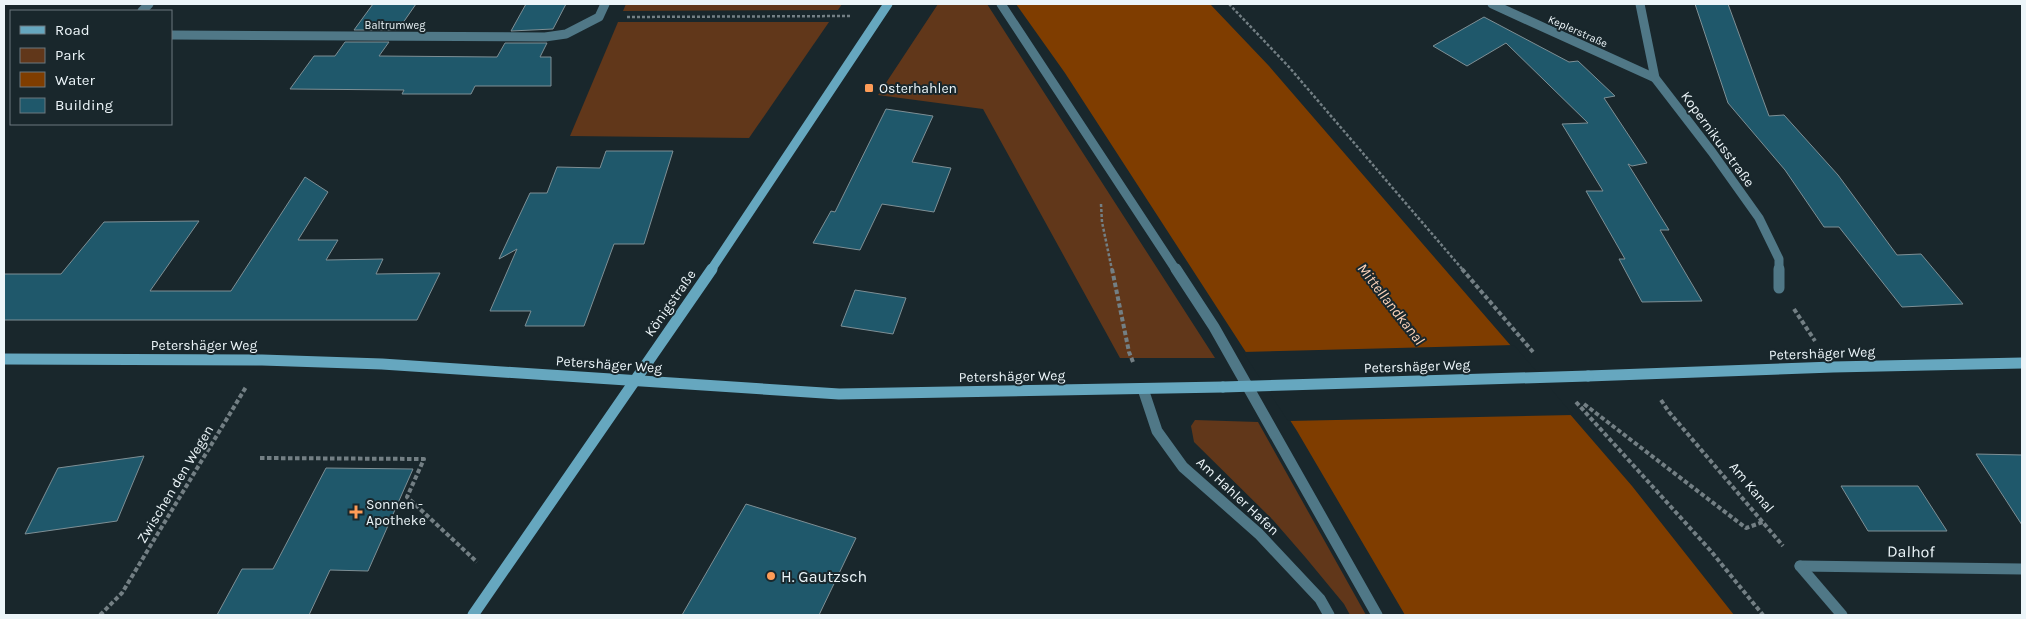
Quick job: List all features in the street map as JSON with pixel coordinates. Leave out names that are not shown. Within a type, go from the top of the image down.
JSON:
[{"type":"street","points":[[599,17],[605,4]]},
{"type":"street","name":"Königstraße","points":[[473,615],[747,218],[888,4]]},
{"type":"street","points":[[1001,4],[1214,327],[1377,615]]},
{"type":"street","name":"Keplerstraße","points":[[1492,4],[1655,78]]},
{"type":"street","name":"Kopernikusstraße","points":[[1640,4],[1655,78],[1712,152],[1759,218],[1779,259],[1779,288]]},
{"type":"street","name":"Baltrumweg","points":[[172,35],[545,37],[566,34],[599,17]]},
{"type":"street","name":"Petershäger Weg","points":[[4,359],[262,360],[382,364],[839,394],[1222,387],[1645,375],[1833,367],[2022,363]]},
{"type":"street","name":"Am Hahler Hafen","points":[[1143,389],[1157,431],[1183,467],[1259,534],[1320,599],[1329,615]]},
{"type":"street","points":[[1800,566],[1842,615]]},
{"type":"street","name":"Dalhof","points":[[1800,566],[2022,569]]},
{"type":"path","points":[[1229,4],[1289,67],[1538,358]]},
{"type":"path","points":[[599,17],[880,16]]},
{"type":"path","points":[[1111,172],[1100,188],[1102,222],[1129,352],[1143,389]]},
{"type":"path","points":[[1779,288],[1833,367]]},
{"type":"path","name":"Zwischen den Wegen","points":[[100,615],[122,593],[262,360]]},
{"type":"path","name":"Am Kanal","points":[[1645,375],[1669,412],[1800,566]]},
{"type":"path","points":[[1763,522],[1746,528],[1570,394],[1710,550],[1763,615]]},
{"type":"path","points":[[260,458],[424,459],[407,497],[498,581]]},
{"type":"green space","points":[[626,4],[842,4],[838,10],[623,11]]},
{"type":"green space","points":[[938,4],[987,4],[1215,358],[1120,358],[983,109],[878,95]]},
{"type":"green space","points":[[618,22],[829,22],[749,138],[570,136]]},
{"type":"green space","points":[[1195,420],[1258,422],[1366,615],[1350,615],[1344,604],[1273,520],[1194,442],[1191,426]]},
{"type":"water","name":"Mittellandkanal","points":[[1016,4],[1210,4],[1269,66],[1632,486],[1734,615],[1405,615],[1297,431],[1065,73]]},
{"type":"pier","points":[[1514,345],[1573,415],[1288,421],[1243,352]]},
{"type":"building","points":[[373,4],[416,4],[398,30],[354,30]]},
{"type":"building","points":[[526,4],[566,4],[553,29],[511,31]]},
{"type":"building","points":[[1695,4],[1728,4],[1769,116],[1784,115],[1838,175],[1897,255],[1921,254],[1963,304],[1902,307],[1839,227],[1824,227],[1785,170],[1728,103]]},
{"type":"building","points":[[1484,17],[1569,62],[1578,61],[1615,96],[1604,98],[1647,163],[1632,166],[1628,164],[1669,230],[1660,230],[1702,301],[1642,302],[1619,259],[1625,259],[1586,191],[1603,191],[1562,124],[1588,123],[1506,43],[1467,66],[1433,46]]},
{"type":"building","points":[[345,42],[389,42],[379,56],[497,57],[505,43],[547,43],[540,57],[551,57],[551,86],[475,86],[471,94],[402,94],[404,90],[290,89],[314,56],[335,56]]},
{"type":"building","points":[[886,109],[933,116],[912,162],[951,168],[934,212],[882,204],[860,250],[813,243],[831,211],[835,212]]},
{"type":"building","points":[[606,151],[673,151],[644,244],[614,244],[584,326],[525,326],[531,311],[490,311],[517,249],[499,259],[530,193],[547,193],[557,167],[600,168]]},
{"type":"building","points":[[305,177],[328,192],[298,240],[338,240],[326,260],[383,259],[376,274],[440,273],[417,320],[4,320],[4,274],[61,274],[104,222],[199,221],[150,291],[231,291]]},
{"type":"building","points":[[855,290],[906,298],[893,334],[841,326]]},
{"type":"building","points":[[1976,454],[2022,455],[2022,525]]},
{"type":"building","points":[[144,456],[117,521],[25,534],[58,468]]},
{"type":"building","points":[[326,468],[413,469],[368,571],[330,570],[309,615],[217,615],[242,569],[273,569]]},
{"type":"building","points":[[1841,486],[1918,486],[1947,531],[1868,531]]},
{"type":"building","name":"H. Gautzsch","points":[[746,504],[856,538],[819,615],[682,615]]},
{"type":"place","name":"Osterhahlen","points":[[869,88]]},
{"type":"place","name":"Sonnen - Apotheke","points":[[356,512]]},
{"type":"place","name":"H. Gautzsch","points":[[771,576]]}]
